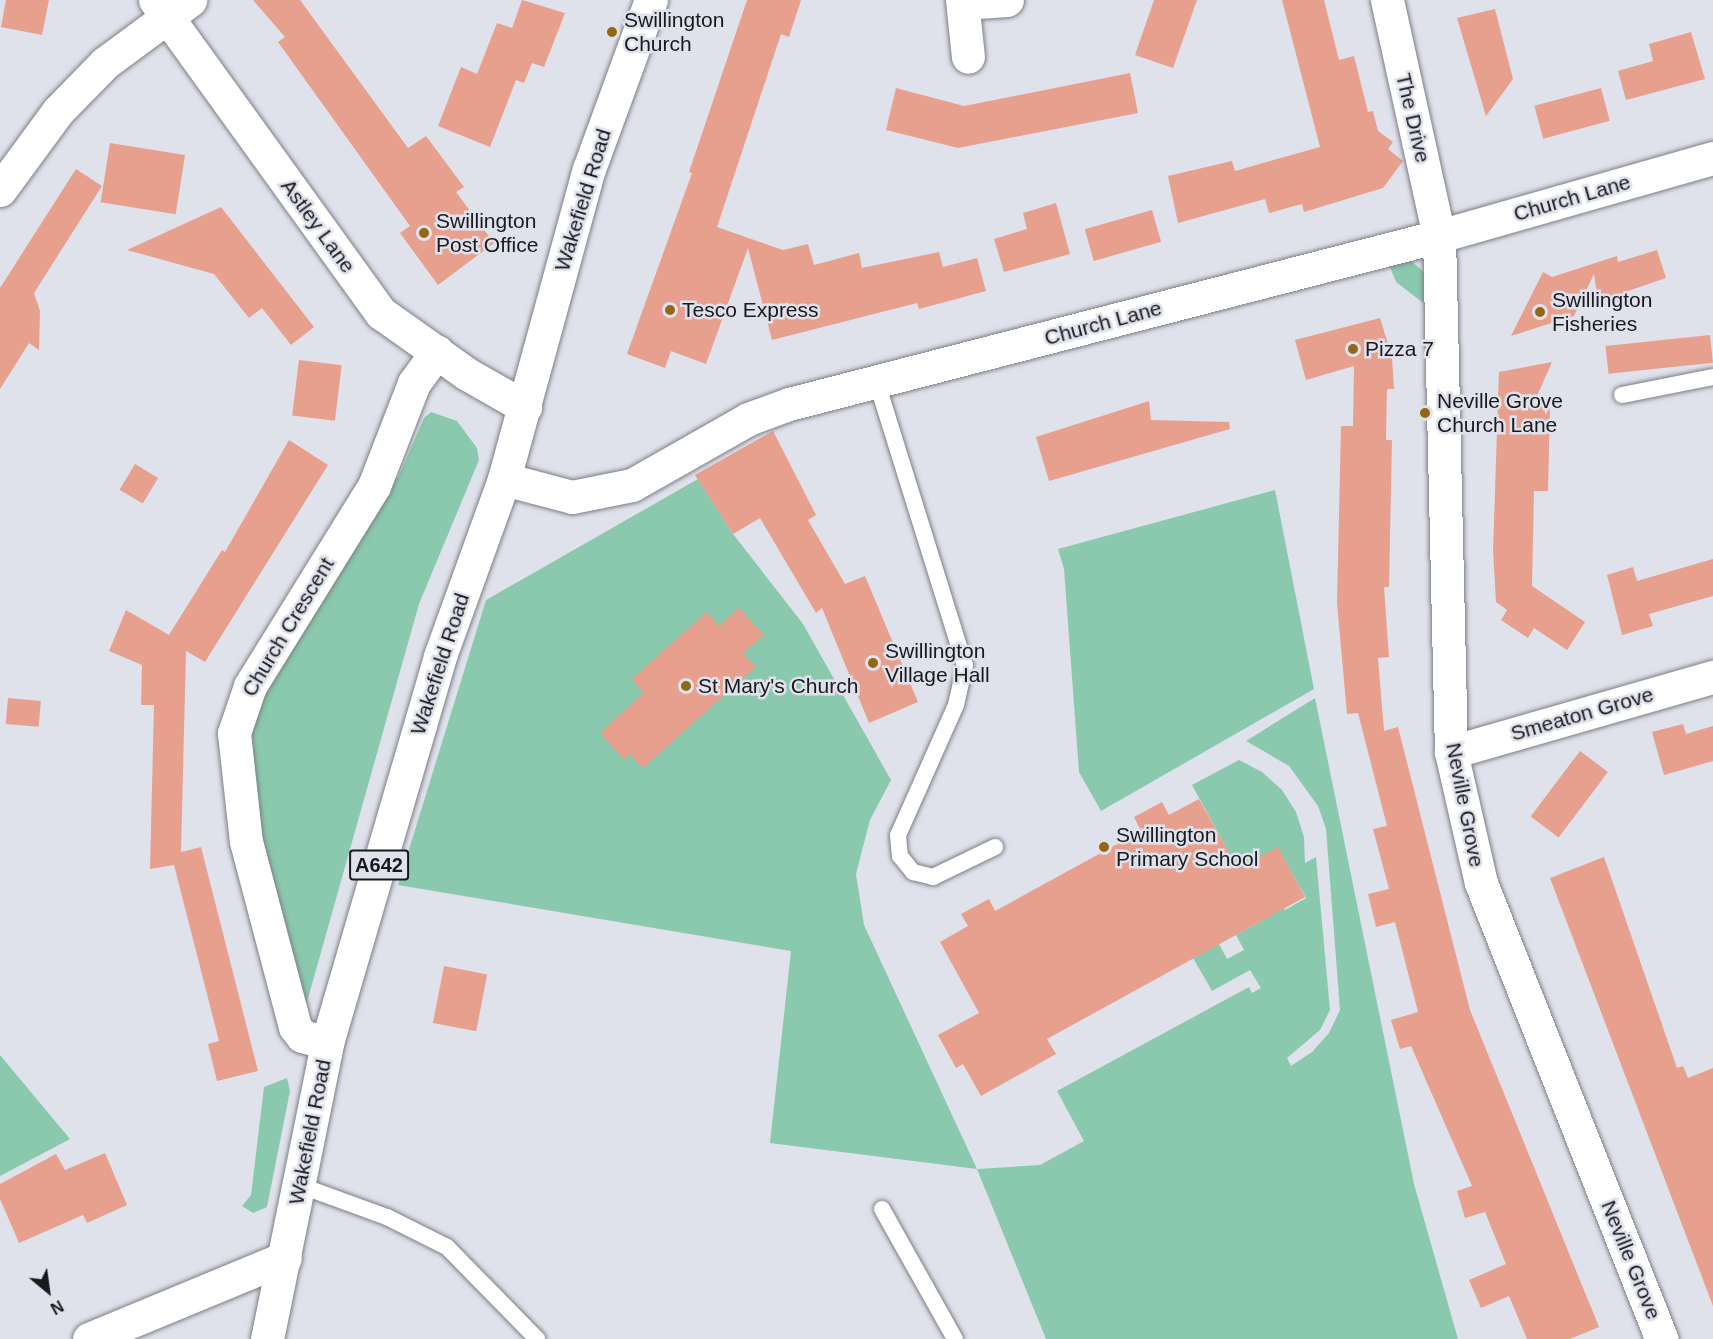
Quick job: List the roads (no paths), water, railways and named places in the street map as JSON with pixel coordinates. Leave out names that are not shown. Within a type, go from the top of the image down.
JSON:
[{"type":"street","name":"Wakefield Road","points":[[267,1339],[327,1043],[440,656],[504,479],[589,170],[651,0]]},
{"type":"street","points":[[968,57],[963,2],[1007,0]]},
{"type":"street","name":"The Drive","points":[[1387,0],[1439,236]]},
{"type":"street","name":"Astley Lane","points":[[171,6],[381,313],[525,407]]},
{"type":"street","points":[[0,190],[58,111],[105,63],[171,6]]},
{"type":"street","name":"Church Lane","points":[[504,479],[572,497],[632,484],[748,419],[789,404],[1439,236],[1713,158]]},
{"type":"street","name":"Neville Grove","points":[[1439,236],[1451,752],[1481,883],[1662,1339]]},
{"type":"street","name":"Church Crescent","points":[[327,1043],[302,1036],[295,1027],[246,842],[234,733],[250,686],[374,486],[414,383],[437,351]]},
{"type":"street","name":"Smeaton Grove","points":[[1451,752],[1713,677]]},
{"type":"street","points":[[89,1339],[285,1258]]},
{"type":"lane","points":[[1622,396],[1713,377]]},
{"type":"lane","points":[[877,382],[965,665],[956,705],[898,835],[900,856],[913,872],[933,877],[995,847]]},
{"type":"lane","points":[[299,1185],[387,1217],[447,1247],[537,1339]]},
{"type":"lane","points":[[882,1209],[955,1339]]},
{"type":"place","name":"Swillington Church","points":[[612,32]]},
{"type":"place","name":"Swillington Post Office","points":[[424,233]]},
{"type":"place","name":"Tesco Express","points":[[670,310]]},
{"type":"place","name":"Swillington Fisheries","points":[[1540,312]]},
{"type":"place","name":"Pizza 7","points":[[1353,349]]},
{"type":"place","name":"Neville Grove Church Lane","points":[[1425,413]]},
{"type":"place","name":"Swillington Village Hall","points":[[873,663]]},
{"type":"place","name":"St Mary's Church","points":[[686,686]]},
{"type":"place","name":"Swillington Primary School","points":[[1104,847]]}]
